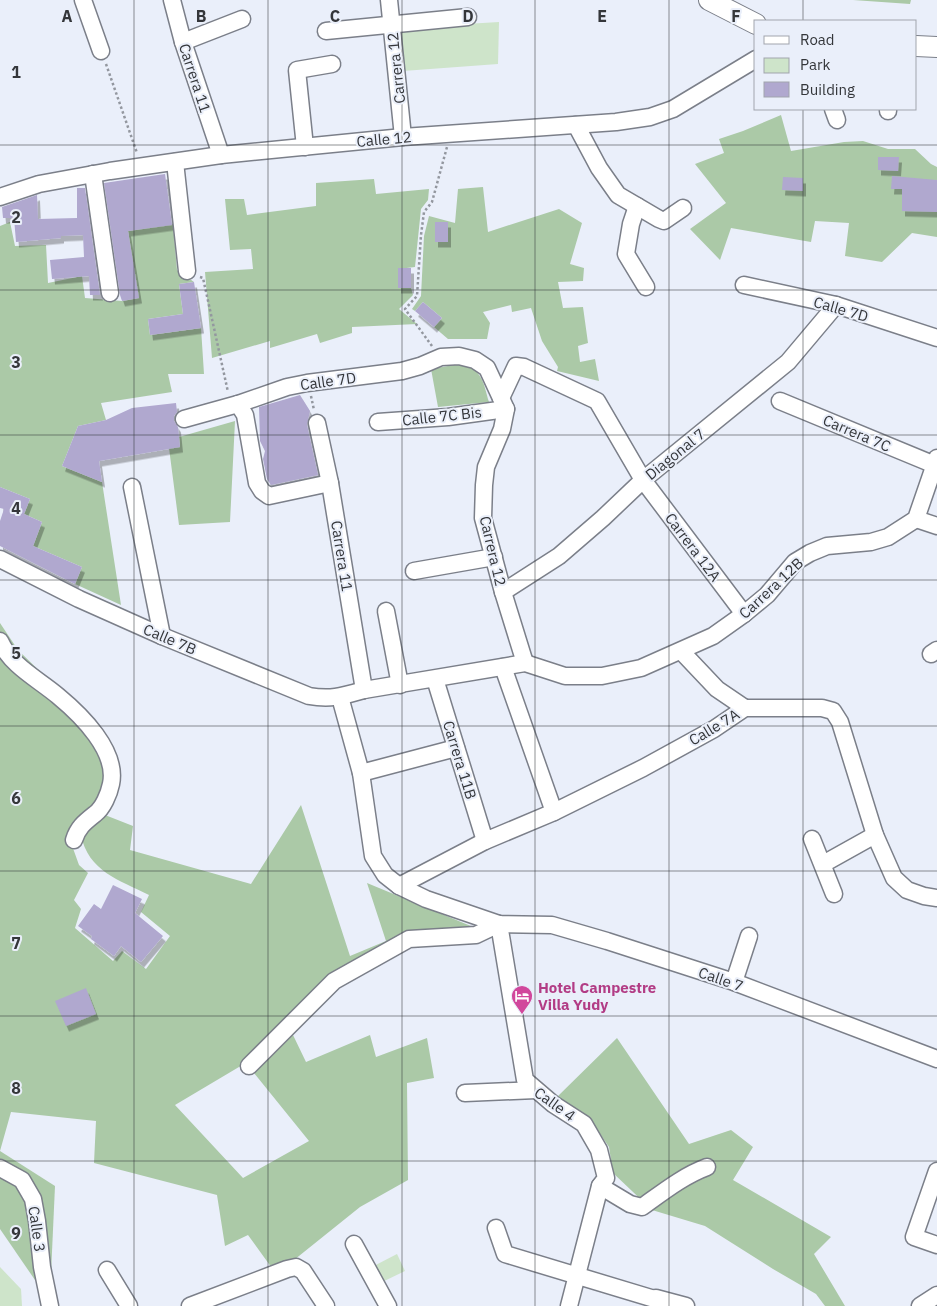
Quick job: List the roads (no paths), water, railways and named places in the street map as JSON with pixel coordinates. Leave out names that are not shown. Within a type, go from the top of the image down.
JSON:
[{"type":"main road","points":[[709,0],[754,23]]},
{"type":"main road","points":[[917,46],[937,47]]},
{"type":"street","points":[[83,0],[101,51]]},
{"type":"street","name":"Carrera 11","points":[[172,0],[183,42],[221,156]]},
{"type":"street","name":"Carrera 12","points":[[389,0],[403,137]]},
{"type":"street","points":[[326,31],[468,17]]},
{"type":"street","points":[[183,42],[242,19]]},
{"type":"street","name":"Calle 12","points":[[0,197],[38,184],[93,174],[221,156],[403,137],[616,122],[650,117],[673,109],[754,59]]},
{"type":"street","points":[[305,147],[297,70],[332,64]]},
{"type":"street","points":[[576,125],[598,168],[618,195],[658,219],[664,220],[683,208]]},
{"type":"street","points":[[175,162],[187,271]]},
{"type":"street","points":[[93,174],[110,293]]},
{"type":"street","points":[[637,206],[631,224],[626,254],[646,286]]},
{"type":"street","name":"Calle 7D","points":[[744,285],[836,305],[937,338]]},
{"type":"street","name":"Diagonal 7","points":[[503,592],[559,556],[643,480],[788,362],[836,305]]},
{"type":"street","name":"Calle 7D","points":[[184,419],[287,387],[402,370],[420,366],[441,357],[459,356],[475,360],[487,368],[503,403]]},
{"type":"street","name":"Carrera 12","points":[[524,663],[483,518],[486,466],[502,428],[503,403],[516,366],[524,367],[597,401],[643,480]]},
{"type":"street","name":"Carrera 7C","points":[[780,401],[936,462]]},
{"type":"street","name":"Calle 7C Bis","points":[[378,422],[448,417],[503,403]]},
{"type":"street","points":[[234,405],[245,415],[257,483],[262,491],[269,496],[330,482]]},
{"type":"street","name":"Carrera 11","points":[[318,423],[330,482],[364,690]]},
{"type":"street","points":[[936,462],[916,518],[937,526]]},
{"type":"street","name":"Carrera 12A","points":[[643,480],[744,614]]},
{"type":"street","points":[[132,487],[162,636]]},
{"type":"street","name":"Carrera 12B","points":[[524,663],[565,676],[602,676],[641,668],[713,636],[767,595],[795,562],[810,553],[827,546],[871,542],[888,538],[916,518]]},
{"type":"street","points":[[414,571],[494,557]]},
{"type":"street","name":"Calle 7B","points":[[2,561],[162,636],[309,696],[324,699],[340,698]]},
{"type":"street","points":[[386,612],[400,685]]},
{"type":"street","points":[[0,641],[16,664],[58,696],[94,732],[110,764],[111,783],[102,807],[77,831],[74,840]]},
{"type":"street","points":[[681,651],[717,689],[745,708]]},
{"type":"street","points":[[499,924],[426,899],[399,886],[385,875],[373,856],[361,773],[340,698],[364,690],[524,663]]},
{"type":"street","points":[[503,667],[554,812]]},
{"type":"street","name":"Carrera 11B","points":[[435,679],[485,841]]},
{"type":"street","name":"Calle 7A","points":[[399,886],[485,841],[554,812],[651,764],[714,729],[745,708],[822,708],[833,710],[840,722],[876,835],[894,878],[907,890],[937,898]]},
{"type":"street","points":[[361,773],[456,748]]},
{"type":"street","points":[[822,864],[876,835]]},
{"type":"street","points":[[812,839],[834,894]]},
{"type":"street","points":[[249,1066],[334,981],[409,939],[476,935],[499,924]]},
{"type":"street","name":"Calle 7","points":[[499,924],[552,925],[607,941],[734,982],[937,1059]]},
{"type":"street","name":"Calle 4","points":[[499,924],[525,1080],[553,1104],[584,1124],[599,1150],[606,1178],[600,1186],[569,1306]]},
{"type":"street","points":[[734,982],[749,936]]},
{"type":"street","points":[[465,1093],[536,1090]]},
{"type":"street","points":[[600,1186],[630,1204],[642,1207],[678,1181],[695,1171],[707,1167]]},
{"type":"street","name":"Calle 3","points":[[0,1168],[22,1180],[33,1199],[42,1268],[50,1306]]},
{"type":"street","points":[[937,1171],[914,1237],[937,1244]]},
{"type":"street","points":[[496,1228],[505,1254],[686,1306]]},
{"type":"street","points":[[354,1244],[388,1306]]},
{"type":"street","points":[[190,1306],[296,1267],[303,1271],[326,1306]]},
{"type":"street","points":[[107,1270],[128,1306]]},
{"type":"street","points":[[577,1275],[661,1301],[665,1306]]},
{"type":"street","points":[[920,1306],[937,1295]]},
{"type":"place","name":"Hotel Campestre Villa Yudy","points":[[522,1015]]}]
